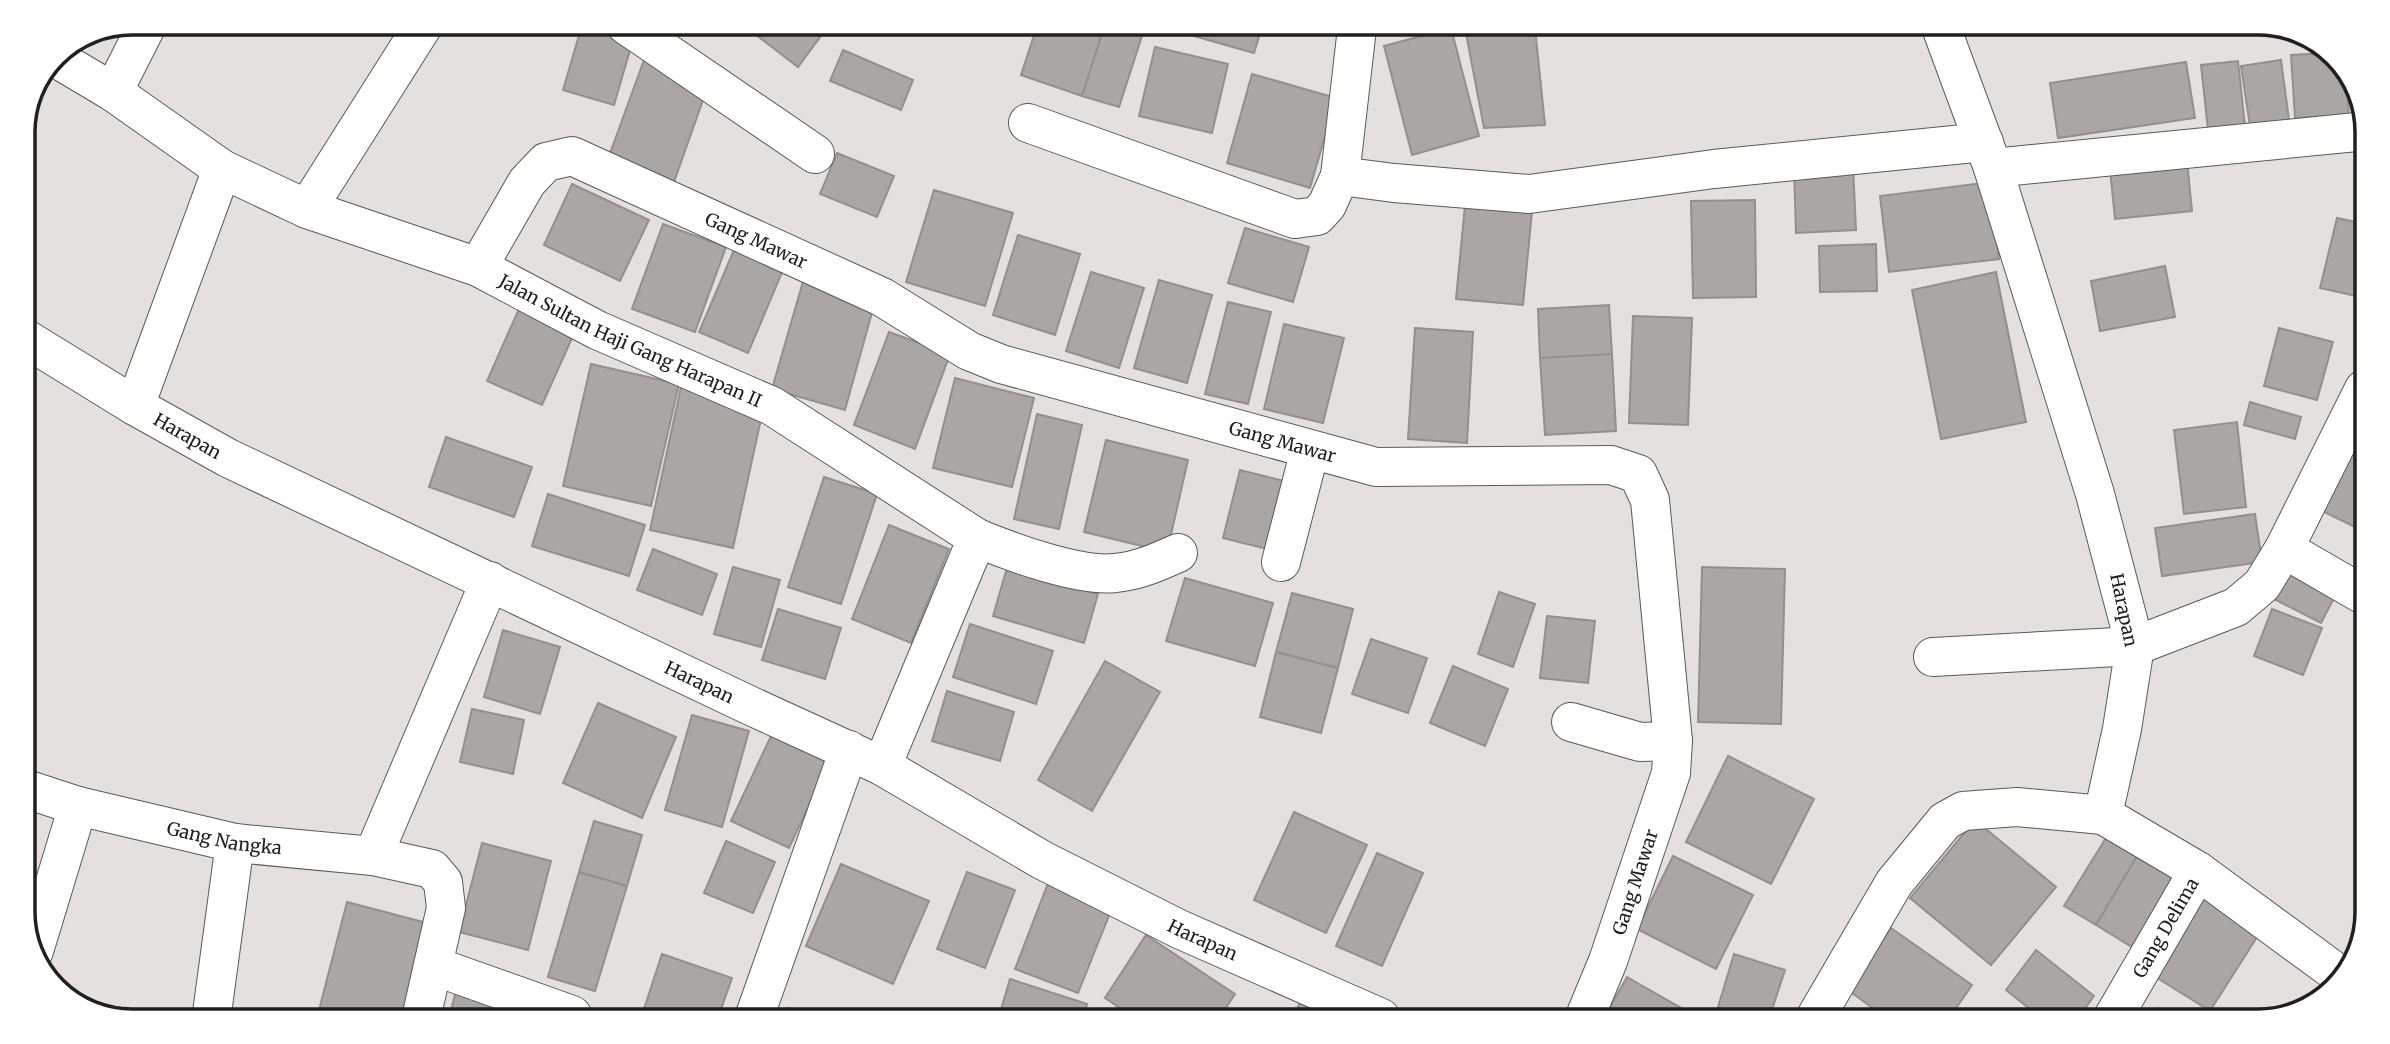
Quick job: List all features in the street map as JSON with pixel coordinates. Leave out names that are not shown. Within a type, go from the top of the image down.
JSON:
[{"type":"street","points":[[113,92],[142,35]]},
{"type":"street","points":[[307,209],[417,35]]},
{"type":"street","points":[[641,35],[815,153]]},
{"type":"street","points":[[1028,123],[1294,219],[1317,216],[1327,205],[1340,176],[1356,35]]},
{"type":"street","name":"Harapan","points":[[1944,35],[1988,155],[2095,494],[2134,646],[2122,729],[2103,815]]},
{"type":"street","name":"Jalan Sultan Haji Gang Harapan II","points":[[64,63],[113,92],[222,169],[307,209],[478,267],[597,330],[772,406],[977,538],[1017,554],[1080,570],[1113,574],[1154,564],[1178,553]]},
{"type":"street","points":[[1340,176],[1529,194],[1714,169],[2355,132]]},
{"type":"street","name":"Gang Mawar","points":[[478,267],[527,182],[546,162],[572,156],[882,297],[969,351],[1001,364],[1376,467],[1611,465],[1638,474],[1650,500],[1673,741],[1671,772],[1608,961],[1588,1009]]},
{"type":"street","points":[[135,406],[222,169]]},
{"type":"street","name":"Harapan","points":[[35,344],[135,406],[229,458],[866,758],[1042,860],[1179,929],[1361,1009]]},
{"type":"street","points":[[1933,657],[2134,646],[2236,607],[2262,585],[2284,548],[2355,407]]},
{"type":"street","points":[[1281,562],[1310,450]]},
{"type":"street","points":[[758,1009],[866,758],[977,538]]},
{"type":"street","points":[[2284,548],[2355,590]]},
{"type":"street","points":[[373,856],[490,581]]},
{"type":"street","points":[[1571,722],[1640,742],[1673,741]]},
{"type":"street","name":"Gang Nangka","points":[[35,792],[78,806],[235,843],[373,856],[432,869],[443,881],[446,908],[423,1009]]},
{"type":"street","points":[[38,937],[78,806]]},
{"type":"street","points":[[1820,1009],[1894,883],[1945,821],[1963,811],[2017,807],[2103,815],[2198,871],[2335,971]]},
{"type":"street","points":[[213,1009],[235,843]]},
{"type":"street","name":"Gang Delima","points":[[2118,1009],[2198,871]]},
{"type":"street","points":[[434,966],[555,1009]]},
{"type":"building","points":[[579,35],[616,35],[633,40],[614,105],[563,90]]},
{"type":"building","points":[[756,35],[822,35],[798,67]]},
{"type":"building","points":[[1034,35],[1101,35],[1082,96],[1021,75]]},
{"type":"building","points":[[1101,35],[1142,35],[1119,107],[1082,96]]},
{"type":"building","points":[[1190,35],[1260,35],[1254,53]]},
{"type":"building","points":[[1425,35],[1453,35],[1479,136],[1412,155],[1384,46]]},
{"type":"building","points":[[1466,35],[1536,35],[1545,125],[1484,128]]},
{"type":"building","points":[[1155,47],[1228,64],[1212,133],[1139,116]]},
{"type":"building","points":[[843,50],[913,80],[901,110],[830,81]]},
{"type":"building","points":[[2315,54],[2335,73],[2348,94],[2349,115],[2295,118],[2291,55]]},
{"type":"building","points":[[644,60],[709,83],[674,182],[608,159]]},
{"type":"building","points":[[2281,60],[2289,120],[2250,126],[2241,66]]},
{"type":"building","points":[[2238,61],[2245,126],[2208,130],[2201,65]]},
{"type":"building","points":[[2186,62],[2195,118],[2058,138],[2050,83]]},
{"type":"building","points":[[1252,74],[1336,98],[1310,188],[1227,163]]},
{"type":"building","points":[[837,153],[894,176],[877,217],[820,194]]},
{"type":"building","points":[[2187,161],[2192,211],[2115,219],[2110,169]]},
{"type":"building","points":[[1853,166],[1856,230],[1796,233],[1794,169]]},
{"type":"building","points":[[1990,182],[1999,259],[1889,272],[1880,196]]},
{"type":"building","points":[[572,184],[649,220],[620,281],[544,245]]},
{"type":"building","points":[[934,190],[1013,213],[985,306],[906,282]]},
{"type":"building","points":[[1466,195],[1533,201],[1523,305],[1456,299]]},
{"type":"building","points":[[1755,200],[1756,297],[1693,298],[1691,201]]},
{"type":"building","points":[[2337,218],[2355,222],[2355,296],[2320,288]]},
{"type":"building","points":[[663,224],[726,247],[695,332],[632,309]]},
{"type":"building","points":[[1245,228],[1309,247],[1293,302],[1228,283]]},
{"type":"building","points":[[1018,235],[1080,254],[1055,335],[993,315]]},
{"type":"building","points":[[1876,244],[1877,291],[1820,292],[1819,246]]},
{"type":"building","points":[[734,250],[783,270],[748,353],[699,332]]},
{"type":"building","points":[[2165,266],[2175,317],[2100,331],[2091,281]]},
{"type":"building","points":[[1091,272],[1144,288],[1119,368],[1066,351]]},
{"type":"building","points":[[1996,272],[2026,422],[1941,439],[1912,290]]},
{"type":"building","points":[[804,278],[876,298],[845,410],[772,389]]},
{"type":"building","points":[[1159,280],[1212,295],[1187,383],[1134,368]]},
{"type":"building","points":[[522,302],[577,327],[542,405],[487,381]]},
{"type":"building","points":[[1228,302],[1271,312],[1248,404],[1205,394]]},
{"type":"building","points":[[1609,305],[1612,354],[1540,358],[1538,309]]},
{"type":"building","points":[[1633,316],[1692,318],[1688,425],[1629,423]]},
{"type":"building","points":[[1284,324],[1344,338],[1323,423],[1264,409]]},
{"type":"building","points":[[1415,328],[1473,332],[1467,443],[1408,439]]},
{"type":"building","points":[[2279,328],[2333,342],[2317,400],[2264,386]]},
{"type":"building","points":[[889,332],[950,354],[915,449],[854,425]]},
{"type":"building","points":[[1612,354],[1616,431],[1545,435],[1540,358]]},
{"type":"building","points":[[591,364],[679,384],[651,506],[563,486]]},
{"type":"building","points":[[955,378],[1034,398],[1012,487],[933,468]]},
{"type":"building","points":[[681,387],[764,405],[733,548],[650,530]]},
{"type":"building","points":[[2250,402],[2301,417],[2295,439],[2244,425]]},
{"type":"building","points":[[1037,414],[1082,425],[1059,529],[1014,519]]},
{"type":"building","points":[[2237,422],[2246,507],[2184,514],[2174,430]]},
{"type":"building","points":[[2353,432],[2355,433],[2355,527],[2316,508]]},
{"type":"building","points":[[446,437],[532,467],[514,517],[429,487]]},
{"type":"building","points":[[1106,440],[1188,460],[1167,552],[1084,532]]},
{"type":"building","points":[[1240,470],[1292,483],[1275,551],[1223,538]]},
{"type":"building","points":[[824,477],[877,494],[841,604],[788,587]]},
{"type":"building","points":[[548,494],[645,525],[629,576],[532,546]]},
{"type":"building","points":[[2255,514],[2262,562],[2162,576],[2155,528]]},
{"type":"building","points":[[889,525],[949,549],[911,643],[852,619]]},
{"type":"building","points":[[653,549],[717,574],[702,615],[637,590]]},
{"type":"building","points":[[2294,560],[2341,585],[2321,623],[2274,599]]},
{"type":"building","points":[[733,567],[780,580],[761,647],[714,634]]},
{"type":"building","points":[[1702,567],[1785,569],[1781,724],[1698,722]]},
{"type":"building","points":[[1007,568],[1098,594],[1084,643],[993,616]]},
{"type":"building","points":[[1185,578],[1273,603],[1255,666],[1166,641]]},
{"type":"building","points":[[1499,592],[1535,604],[1513,667],[1478,654]]},
{"type":"building","points":[[1292,593],[1353,609],[1338,668],[1276,652]]},
{"type":"building","points":[[778,609],[841,628],[825,679],[762,660]]},
{"type":"building","points":[[2272,609],[2322,628],[2303,675],[2254,656]]},
{"type":"building","points":[[1547,616],[1595,621],[1588,683],[1540,678]]},
{"type":"building","points":[[970,624],[1053,651],[1036,704],[953,677]]},
{"type":"building","points":[[503,630],[560,647],[540,714],[484,697]]},
{"type":"building","points":[[1371,639],[1427,658],[1408,713],[1352,694]]},
{"type":"building","points":[[1276,652],[1338,668],[1321,733],[1260,717]]},
{"type":"building","points":[[1105,661],[1160,692],[1092,811],[1038,780]]},
{"type":"building","points":[[1453,666],[1508,689],[1485,746],[1430,723]]},
{"type":"building","points":[[947,691],[1014,712],[1000,761],[932,741]]},
{"type":"building","points":[[598,703],[676,737],[642,818],[563,783]]},
{"type":"building","points":[[472,709],[524,720],[513,774],[460,762]]},
{"type":"building","points":[[692,715],[749,731],[722,827],[665,810]]},
{"type":"building","points":[[771,736],[829,763],[789,848],[731,821]]},
{"type":"building","points":[[1728,756],[1814,799],[1771,884],[1686,842]]},
{"type":"building","points":[[1294,812],[1367,845],[1326,933],[1254,900]]},
{"type":"building","points":[[1975,820],[2056,887],[1991,965],[1910,898]]},
{"type":"building","points":[[594,821],[642,835],[627,886],[579,872]]},
{"type":"building","points":[[2112,828],[2143,846],[2096,925],[2064,906]]},
{"type":"building","points":[[726,841],[775,862],[753,913],[704,893]]},
{"type":"building","points":[[482,843],[551,861],[528,950],[459,932]]},
{"type":"building","points":[[2143,846],[2179,869],[2132,947],[2096,925]]},
{"type":"building","points":[[1377,853],[1423,873],[1382,966],[1336,946]]},
{"type":"building","points":[[1673,856],[1753,895],[1716,969],[1637,929]]},
{"type":"building","points":[[841,864],[929,901],[893,984],[806,946]]},
{"type":"building","points":[[579,872],[627,886],[595,991],[548,977]]},
{"type":"building","points":[[967,872],[1015,890],[985,968],[937,949]]},
{"type":"building","points":[[1050,878],[1114,903],[1078,993],[1015,969]]},
{"type":"building","points":[[2203,898],[2259,934],[2211,1009],[2207,1009],[2154,976]]},
{"type":"building","points":[[347,902],[427,923],[404,1009],[319,1009]]},
{"type":"building","points":[[1891,928],[1972,985],[1956,1009],[1874,1009],[1848,990]]},
{"type":"building","points":[[1146,935],[1235,994],[1225,1009],[1121,1009],[1105,998]]},
{"type":"building","points":[[2036,950],[2094,996],[2085,1009],[2030,1009],[2006,990]]},
{"type":"building","points":[[662,954],[732,978],[721,1009],[644,1009]]},
{"type":"building","points":[[1734,954],[1785,970],[1772,1009],[1718,1007]]},
{"type":"building","points":[[1627,977],[1681,1008],[1680,1009],[1609,1009]]},
{"type":"building","points":[[1010,979],[1087,1004],[1085,1009],[1001,1009]]},
{"type":"building","points":[[458,983],[514,997],[511,1009],[451,1009]]},
{"type":"building","points":[[1301,999],[1322,1009],[1297,1009]]}]
